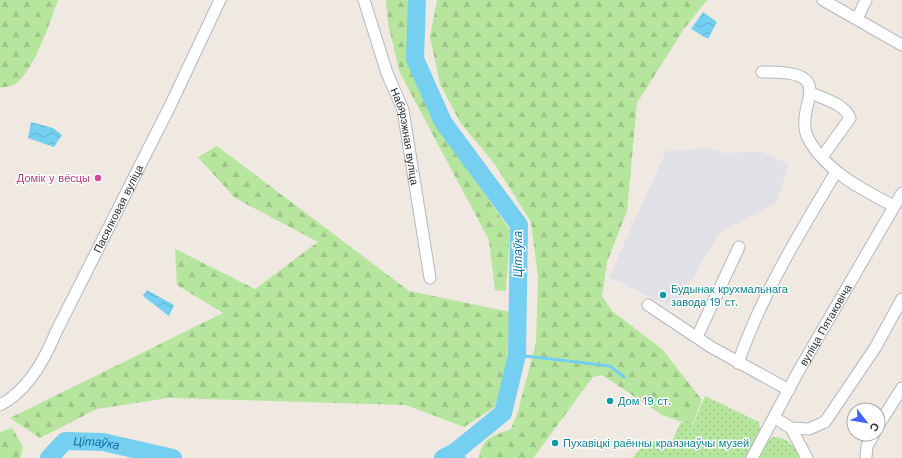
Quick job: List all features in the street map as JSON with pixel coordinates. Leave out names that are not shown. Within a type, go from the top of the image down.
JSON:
[{"type":"street","name":"Пасялковая вуліца","points":[[0,405],[12,398],[45,359],[56,332],[171,104],[220,0]]},
{"type":"street","name":"Набярэжная вуліца","points":[[364,0],[387,73],[403,110],[430,278]]},
{"type":"street","points":[[823,0],[902,45]]},
{"type":"street","points":[[857,19],[866,0]]},
{"type":"street","points":[[762,72],[785,72],[796,74],[804,79],[810,86],[811,93],[805,116],[805,131],[809,142],[836,172],[855,185],[894,206]]},
{"type":"street","points":[[811,93],[833,102],[848,113],[850,118],[822,157]]},
{"type":"street","points":[[738,363],[747,338],[764,301],[836,172]]},
{"type":"street","name":"вуліца Пятаковіча","points":[[752,458],[858,266],[902,193]]},
{"type":"street","points":[[696,337],[739,246]]},
{"type":"street","points":[[775,418],[791,428],[808,429],[825,422],[875,348],[902,299]]},
{"type":"street","points":[[648,305],[738,363],[789,390]]},
{"type":"street","points":[[886,413],[902,388]]},
{"type":"street","points":[[791,428],[807,458]]},
{"type":"street","points":[[867,458],[867,446],[869,442]]},
{"type":"shaded area","points":[[708,148],[723,153],[762,152],[789,164],[776,203],[719,233],[675,309],[609,277],[666,151]]},
{"type":"green space","points":[[0,0],[58,0],[41,44],[30,66],[16,83],[0,88]]},
{"type":"green space","points":[[386,0],[408,0],[409,62],[438,127],[510,230],[506,291],[495,290],[489,240],[400,73],[388,24]]},
{"type":"green space","points":[[437,0],[707,0],[684,29],[637,103],[627,211],[607,262],[602,296],[612,311],[662,349],[702,400],[692,425],[662,415],[602,375],[593,377],[533,458],[479,458],[480,451],[489,438],[511,429],[518,411],[536,343],[538,277],[531,222],[496,166],[460,122],[440,84],[430,37]]},
{"type":"green space","points":[[217,146],[409,291],[510,312],[507,361],[495,407],[464,427],[406,405],[168,398],[97,409],[40,438],[10,418],[223,313],[177,285],[175,249],[255,289],[318,242],[235,198],[198,157]]},
{"type":"green space","points":[[705,396],[759,422],[761,431],[747,458],[633,458],[647,440],[670,445],[681,422],[693,425]]},
{"type":"green space","points":[[12,428],[23,447],[20,458],[0,458],[0,432]]},
{"type":"green space","points":[[773,437],[779,437],[790,443],[802,458],[758,458],[766,442]]},
{"type":"water","points":[[703,12],[717,22],[708,39],[691,29]]},
{"type":"water","points":[[31,122],[53,128],[62,135],[54,147],[28,138]]},
{"type":"water","points":[[147,290],[174,305],[169,316],[143,296]]},
{"type":"waterway","name":"Цітаўка","points":[[417,0],[415,59],[443,122],[519,225],[517,355],[503,413],[455,452],[443,458]]},
{"type":"waterway","points":[[517,355],[610,366],[624,377]]},
{"type":"waterway","name":"Цітаўка","points":[[49,458],[65,441],[103,442],[173,458]]},
{"type":"waterway","points":[[455,452],[465,458]]},
{"type":"place","name":"Домік у вёсцы","points":[[98,178]]},
{"type":"place","name":"Будынак крухмальнага завода 19 ст.","points":[[663,295]]},
{"type":"place","name":"Дом 19 ст.","points":[[610,401]]},
{"type":"place","name":"Пухавіцкі раённы краязнаўчы музей","points":[[555,443]]}]
